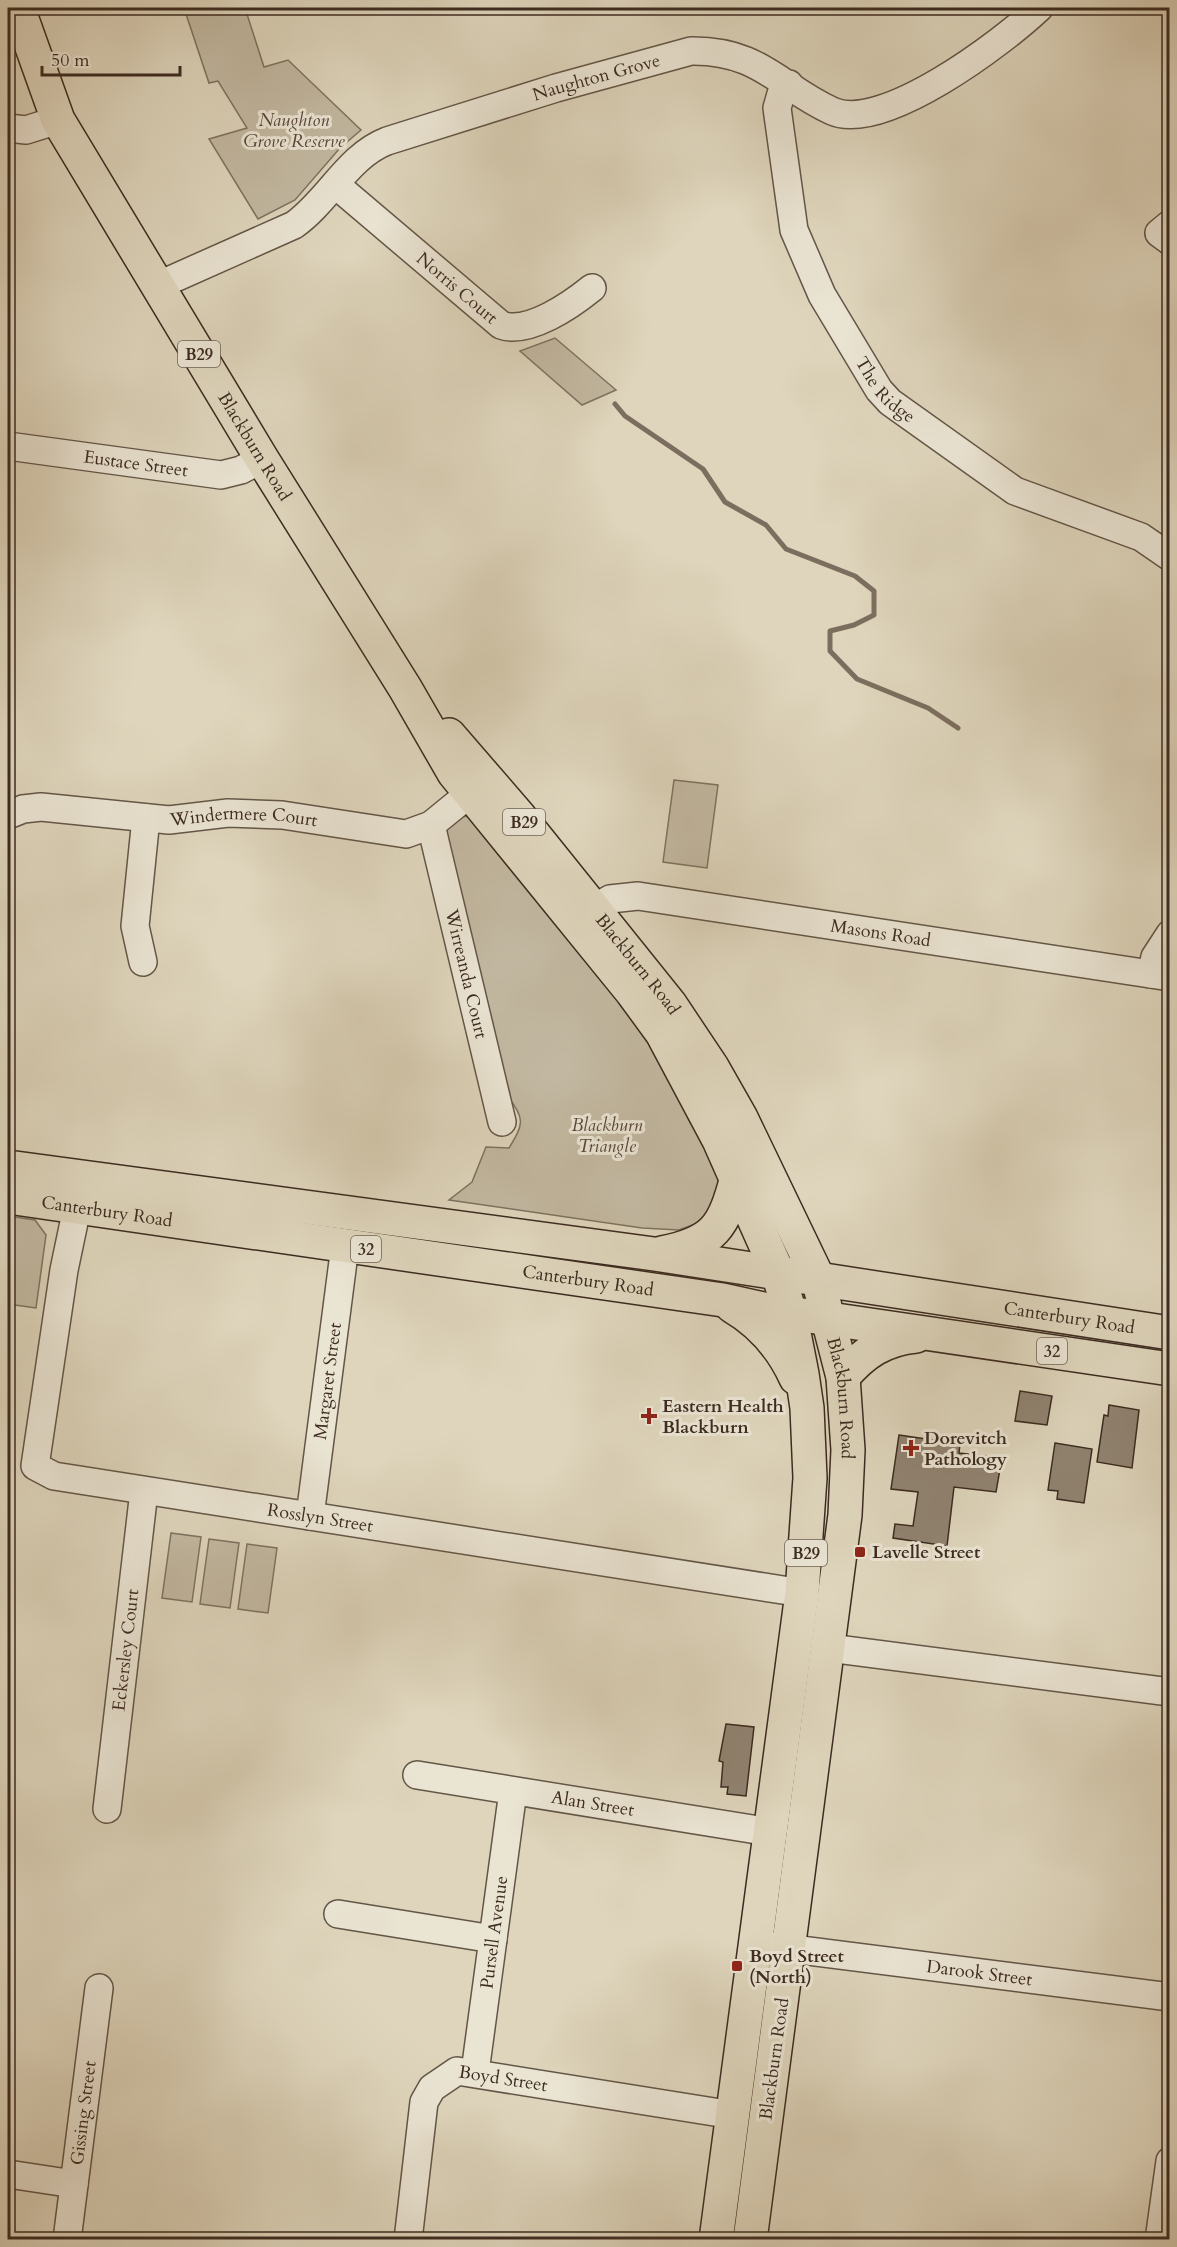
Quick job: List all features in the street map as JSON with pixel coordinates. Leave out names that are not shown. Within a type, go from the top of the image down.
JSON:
[{"type":"main road","name":"Blackburn Road","points":[[18,8],[58,120],[262,459],[405,688],[478,786],[531,870],[585,915],[670,1004],[712,1067],[766,1168],[818,1278],[843,1377],[848,1483],[829,1648],[750,2240]]},
{"type":"main road","name":"Blackburn Road","points":[[478,786],[519,816],[662,1033],[685,1074],[737,1177],[778,1273],[790,1313],[807,1408],[809,1511],[802,1593],[716,2240]]},
{"type":"main road","points":[[519,816],[521,837],[531,870]]},
{"type":"main road","name":"Canterbury Road","points":[[8,1167],[64,1195],[345,1246],[723,1300],[828,1319],[1170,1369]]},
{"type":"main road","points":[[654,1254],[681,1249],[714,1232],[725,1216],[737,1177]]},
{"type":"main road","name":"Canterbury Road","points":[[8,1197],[64,1195],[654,1254],[1170,1333]]},
{"type":"main road","points":[[723,1300],[753,1318],[778,1347],[788,1361],[807,1408]]},
{"type":"main road","points":[[843,1377],[864,1354],[893,1338],[935,1334]]},
{"type":"street","name":"Naughton Grove","points":[[157,286],[294,225],[312,212],[366,151],[387,141],[567,85],[682,53],[710,51],[759,65],[835,112],[858,116],[873,113],[937,82],[973,60],[1008,36],[1036,9]]},
{"type":"street","name":"The Ridge","points":[[789,84],[777,108],[794,230],[822,295],[879,390],[890,402],[1015,491],[1141,537],[1170,557]]},
{"type":"street","points":[[8,128],[26,130],[58,120]]},
{"type":"street","name":"Norris Court","points":[[336,185],[501,325],[512,329],[525,326],[566,307],[592,288]]},
{"type":"street","points":[[1170,224],[1159,233],[1170,241]]},
{"type":"street","name":"Eustace Street","points":[[8,446],[221,475],[241,470],[262,459]]},
{"type":"street","name":"Windermere Court","points":[[8,815],[23,809],[60,807],[146,818],[191,819],[228,813],[282,815],[406,834],[431,825],[478,786]]},
{"type":"street","points":[[143,962],[135,926],[146,818]]},
{"type":"street","name":"Wirreanda Court","points":[[431,825],[502,1122]]},
{"type":"street","name":"Masons Road","points":[[585,915],[610,899],[638,896],[1160,976]]},
{"type":"street","points":[[1160,976],[1155,957],[1170,934]]},
{"type":"street","name":"Rosslyn Street","points":[[64,1195],[64,1270],[35,1466],[54,1476],[144,1491],[802,1593]]},
{"type":"street","name":"Margaret Street","points":[[310,1516],[345,1246]]},
{"type":"street","name":"Eckersley Court","points":[[107,1809],[144,1491]]},
{"type":"street","points":[[829,1648],[1170,1692]]},
{"type":"street","name":"Alan Street","points":[[417,1775],[770,1832]]},
{"type":"street","name":"Pursell Avenue","points":[[474,2072],[513,1791]]},
{"type":"street","points":[[338,1914],[494,1939]]},
{"type":"street","name":"Darook Street","points":[[755,1945],[1170,1997]]},
{"type":"street","name":"Gissing Street","points":[[67,2240],[99,1988]]},
{"type":"street","name":"Boyd Street","points":[[408,2240],[424,2102],[432,2088],[458,2071],[733,2115]]},
{"type":"street","points":[[1159,2240],[1170,2162]]},
{"type":"street","points":[[8,2174],[74,2184]]},
{"type":"green space","name":"Naughton Grove Reserve","points":[[184,8],[245,8],[264,67],[288,60],[361,130],[340,148],[295,200],[258,219],[209,139],[247,128],[218,81],[209,83]]},
{"type":"green space","points":[[555,338],[616,390],[582,405],[520,351]]},
{"type":"green space","points":[[674,780],[718,785],[707,868],[663,862]]},
{"type":"green space","name":"Blackburn Triangle","points":[[470,816],[665,1057],[722,1170],[714,1217],[679,1230],[642,1228],[449,1200],[472,1182],[486,1147],[509,1148],[520,1128],[518,1111],[508,1097],[441,841],[455,820]]},
{"type":"green space","points":[[8,1216],[35,1220],[46,1235],[36,1308],[8,1304]]},
{"type":"green space","points":[[171,1533],[201,1537],[192,1602],[162,1598]]},
{"type":"green space","points":[[209,1539],[239,1543],[230,1608],[200,1604]]},
{"type":"green space","points":[[247,1544],[277,1548],[268,1613],[238,1609]]},
{"type":"building","points":[[1020,1391],[1052,1396],[1047,1425],[1015,1421]]},
{"type":"building","points":[[1109,1405],[1139,1410],[1132,1468],[1097,1462],[1104,1415],[1108,1416]]},
{"type":"building","points":[[899,1435],[960,1444],[959,1453],[1002,1458],[996,1492],[954,1487],[947,1546],[893,1538],[895,1524],[913,1526],[918,1492],[891,1489]]},
{"type":"building","points":[[1055,1443],[1092,1449],[1084,1503],[1057,1499],[1058,1491],[1048,1490]]},
{"type":"building","points":[[726,1724],[754,1727],[746,1796],[727,1794],[728,1787],[721,1787],[723,1762],[719,1761]]},
{"type":"waterway","points":[[615,404],[625,416],[703,469],[725,502],[766,525],[786,549],[855,576],[874,591],[874,615],[854,625],[830,631],[830,651],[857,679],[928,708],[958,728]]},
{"type":"place","name":"Eastern Health Blackburn","points":[[649,1416]]},
{"type":"place","name":"Dorevitch Pathology","points":[[911,1448]]},
{"type":"place","name":"Lavelle Street","points":[[860,1552]]},
{"type":"place","name":"Boyd Street (North)","points":[[737,1966]]}]
